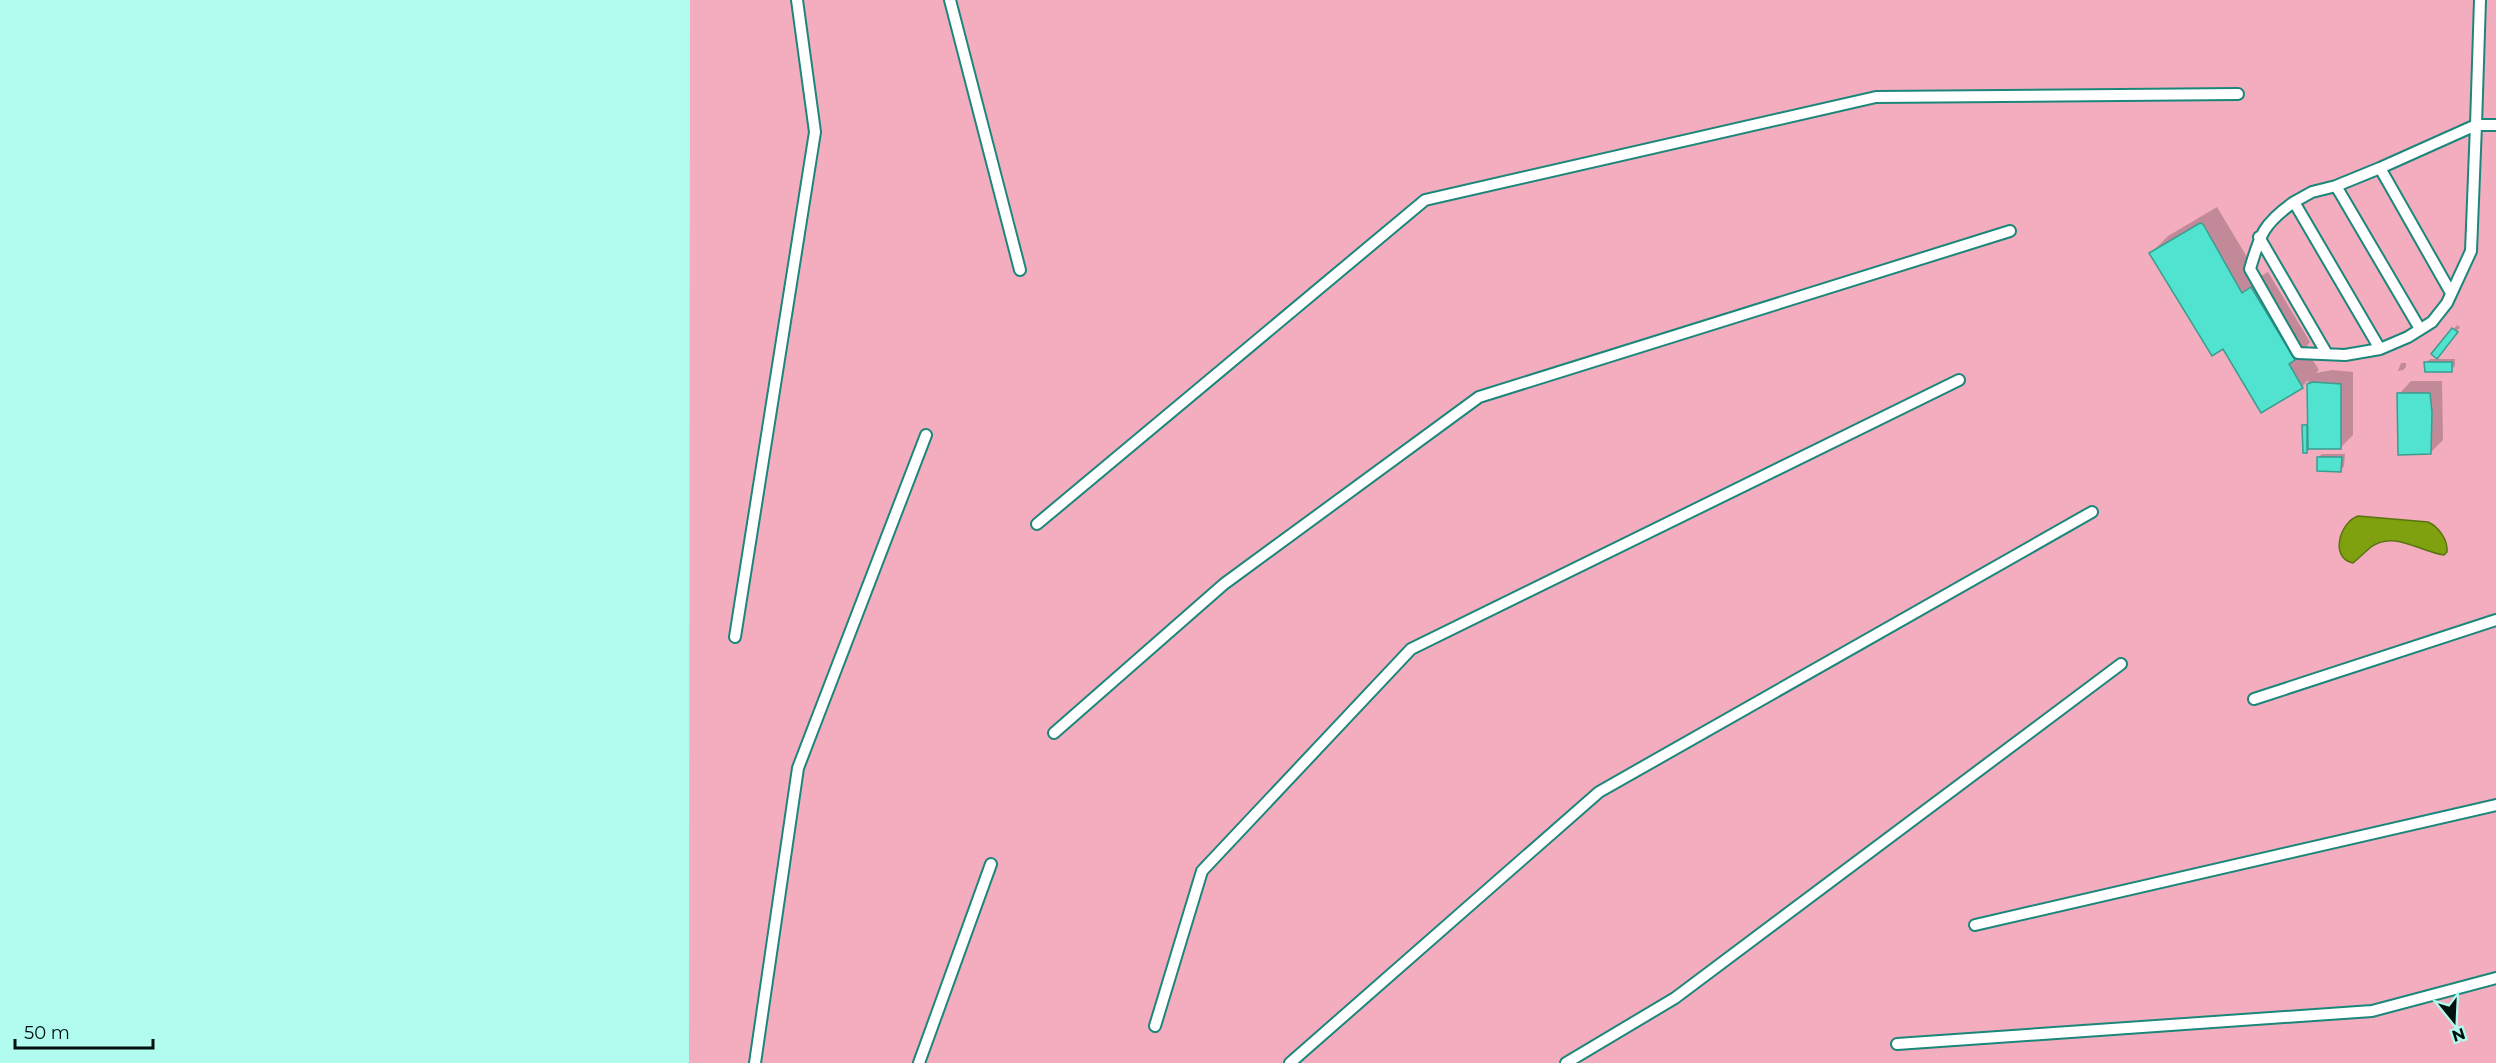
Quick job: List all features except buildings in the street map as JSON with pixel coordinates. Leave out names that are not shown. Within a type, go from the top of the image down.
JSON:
[{"type":"lane","points":[[735,637],[815,132],[797,0]]},
{"type":"lane","points":[[950,0],[1020,270]]},
{"type":"lane","points":[[2480,0],[2476,125],[2471,251],[2451,293],[2432,322],[2380,348],[2345,355],[2298,353],[2250,269],[2259,237],[2275,216],[2312,192],[2336,186],[2476,125],[2496,124]]},
{"type":"lane","points":[[1037,524],[1425,200],[1876,97],[2238,94]]},
{"type":"lane","points":[[2380,168],[2451,293]]},
{"type":"lane","points":[[2336,186],[2420,329]]},
{"type":"lane","points":[[2294,202],[2380,348]]},
{"type":"lane","points":[[1054,733],[1224,584],[1479,397],[2010,231]]},
{"type":"lane","points":[[2259,237],[2328,354]]},
{"type":"lane","points":[[1155,1026],[1202,871],[1411,649],[1959,380]]},
{"type":"lane","points":[[755,1063],[798,768],[926,435]]},
{"type":"lane","points":[[1290,1063],[1599,792],[2092,512]]},
{"type":"lane","points":[[2254,699],[2496,620]]},
{"type":"lane","points":[[1566,1063],[1675,998],[2121,663]]},
{"type":"lane","points":[[1975,925],[2496,805]]},
{"type":"lane","points":[[920,1063],[991,864]]},
{"type":"lane","points":[[1897,1044],[2372,1011],[2496,978]]},
{"type":"shaded area","points":[[690,0],[2496,0],[2496,1063],[689,1063]]},
{"type":"shaded area","points":[[2358,516],[2428,522],[2442,534],[2447,552],[2444,555],[2435,553],[2398,541],[2380,542],[2353,563],[2346,560],[2339,548],[2346,525]]}]
